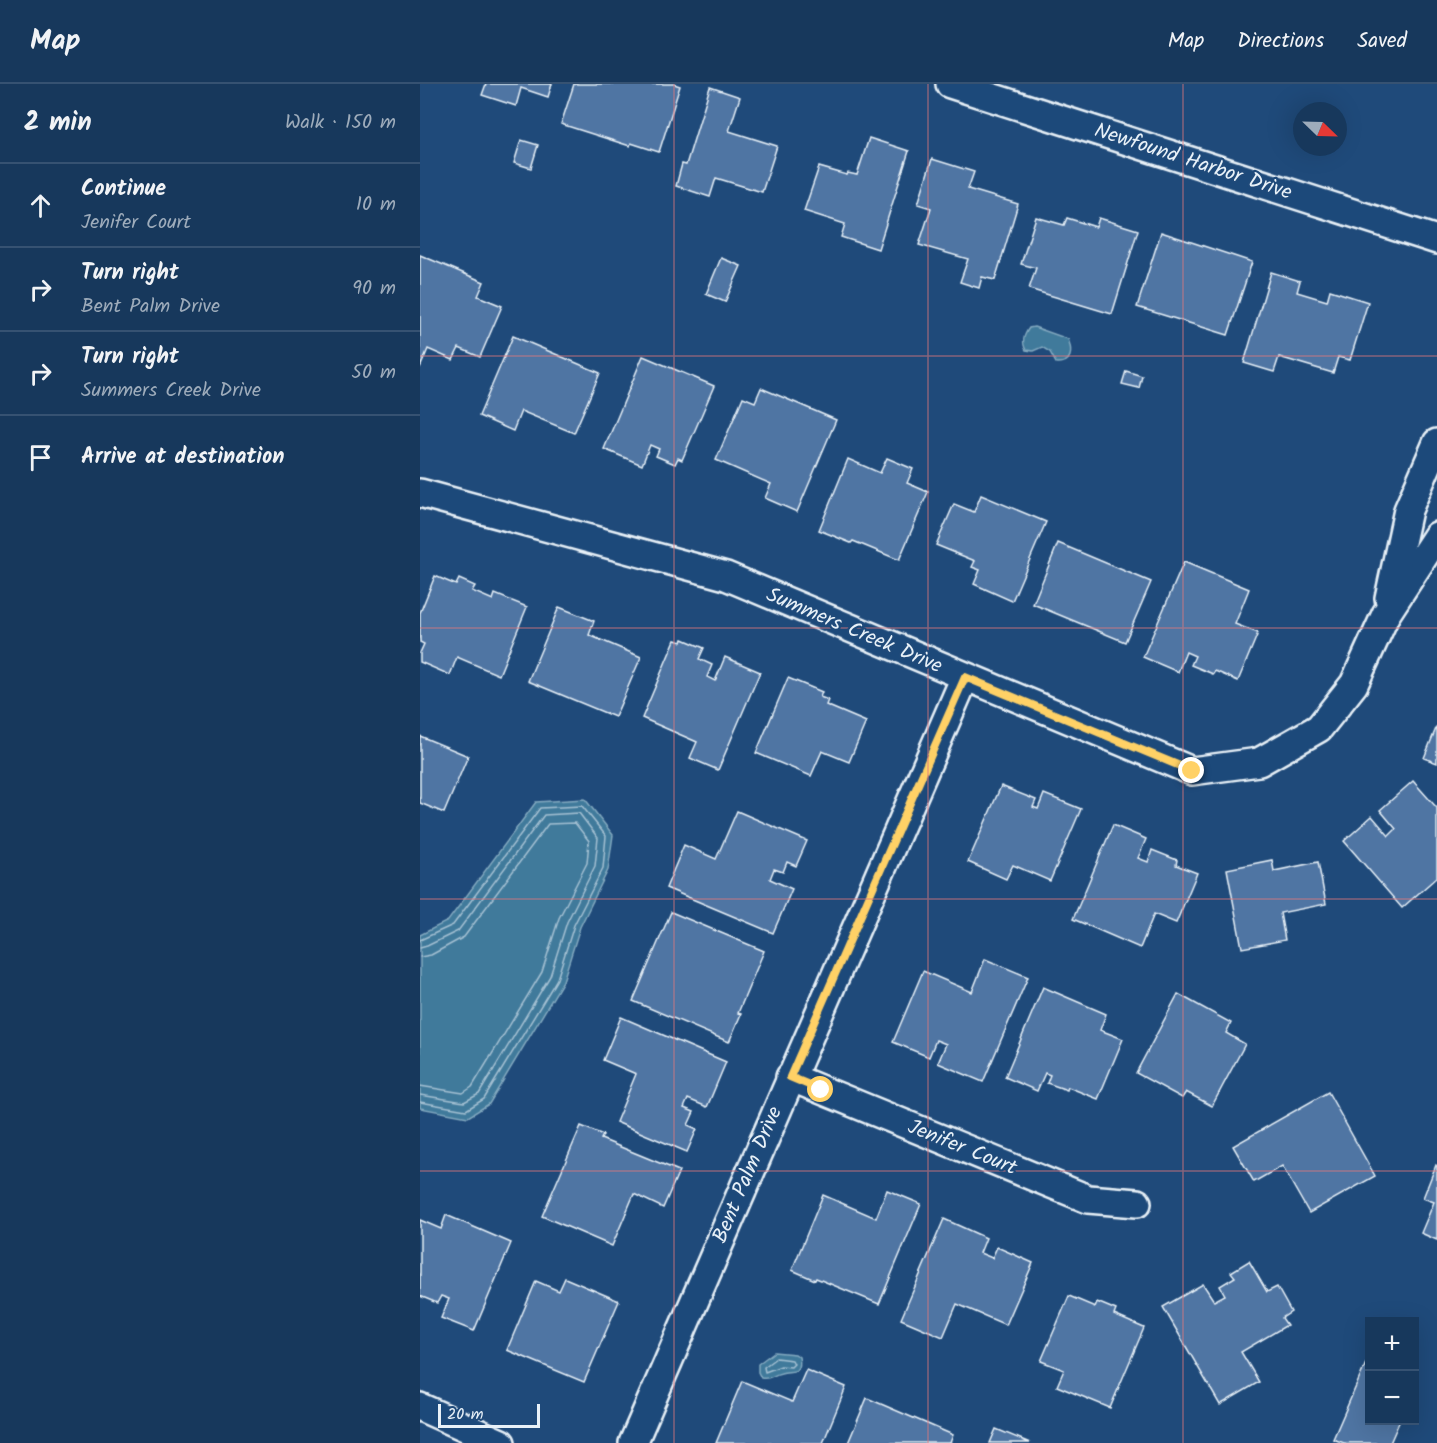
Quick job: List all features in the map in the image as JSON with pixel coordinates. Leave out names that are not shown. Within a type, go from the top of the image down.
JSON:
[{"type":"street","name":"Newfound Harbor Drive","points":[[950,84],[1437,240]]},
{"type":"street","name":"Summers Creek Drive","points":[[1386,614],[1408,510],[1437,443]]},
{"type":"street","name":"Summers Creek Drive","points":[[420,493],[726,576],[1192,771],[1259,762],[1319,728],[1354,684],[1386,614],[1437,536]]},
{"type":"street","name":"Bent Palm Drive","points":[[633,1443],[965,677]]},
{"type":"street","name":"Jenifer Court","points":[[790,1077],[1088,1199],[1137,1203]]},
{"type":"street","points":[[420,1407],[501,1443]]},
{"type":"water","points":[[1034,327],[1068,339],[1071,353],[1065,362],[1056,363],[1050,352],[1042,347],[1033,351],[1026,350],[1023,341],[1029,328]]},
{"type":"water","points":[[585,799],[613,835],[608,870],[580,927],[563,981],[489,1104],[468,1117],[420,1108],[420,935],[448,921],[536,802]]},
{"type":"water","points":[[774,1352],[795,1354],[799,1357],[798,1369],[769,1378],[761,1378],[758,1364]]},
{"type":"building","points":[[486,84],[552,84],[548,97],[521,88],[516,106],[482,95]]},
{"type":"building","points":[[574,84],[674,84],[680,86],[659,152],[631,143],[630,146],[561,124]]},
{"type":"building","points":[[710,87],[740,97],[729,131],[777,146],[762,192],[716,178],[710,197],[676,186],[682,164],[686,165]]},
{"type":"building","points":[[869,138],[909,151],[878,249],[841,237],[845,224],[804,211],[819,167],[847,175],[848,173],[857,175]]},
{"type":"building","points":[[521,140],[538,145],[531,168],[514,163]]},
{"type":"building","points":[[932,159],[974,172],[968,189],[1018,204],[995,280],[982,277],[979,288],[960,282],[968,259],[919,245],[931,208],[918,204]]},
{"type":"building","points":[[1036,217],[1064,225],[1067,218],[1096,227],[1099,218],[1138,230],[1112,314],[1029,289],[1036,268],[1021,264]]},
{"type":"building","points":[[1161,232],[1252,262],[1228,335],[1137,307]]},
{"type":"building","points":[[420,255],[484,282],[478,296],[502,306],[480,357],[459,348],[453,360],[428,349],[420,368]]},
{"type":"building","points":[[721,258],[741,266],[725,302],[706,294]]},
{"type":"building","points":[[1271,272],[1300,281],[1297,292],[1327,301],[1330,290],[1368,302],[1350,360],[1338,357],[1333,373],[1279,357],[1274,372],[1244,363]]},
{"type":"building","points":[[513,336],[600,373],[574,433],[521,411],[513,431],[479,416]]},
{"type":"building","points":[[643,356],[714,386],[682,460],[678,458],[675,464],[656,456],[659,449],[650,445],[642,465],[604,449]]},
{"type":"building","points":[[1126,371],[1142,376],[1139,388],[1122,384]]},
{"type":"building","points":[[761,388],[836,420],[797,512],[765,498],[771,484],[716,460],[743,397],[755,402]]},
{"type":"building","points":[[887,458],[913,469],[907,483],[928,492],[899,560],[819,530],[848,459],[880,473]]},
{"type":"building","points":[[981,495],[1046,522],[1012,601],[974,584],[980,570],[972,567],[975,561],[936,545],[954,504],[974,512]]},
{"type":"building","points":[[1058,543],[1151,582],[1125,642],[1033,604]]},
{"type":"building","points":[[1184,562],[1249,589],[1235,624],[1258,633],[1238,681],[1215,671],[1213,674],[1191,665],[1195,656],[1186,652],[1178,672],[1143,657]]},
{"type":"building","points":[[435,576],[456,585],[459,579],[475,586],[472,591],[493,600],[495,594],[527,607],[499,675],[457,657],[450,675],[420,662],[420,653],[424,644],[420,642],[420,613]]},
{"type":"building","points":[[559,607],[594,621],[589,635],[641,657],[615,717],[528,681]]},
{"type":"building","points":[[683,639],[704,648],[699,659],[712,665],[707,677],[715,681],[725,657],[760,672],[718,770],[690,758],[697,742],[642,718],[675,640],[682,642]]},
{"type":"building","points":[[788,678],[822,692],[820,697],[828,700],[826,705],[866,722],[849,762],[822,751],[811,776],[756,753]]},
{"type":"building","points":[[1437,726],[1437,763],[1424,758]]},
{"type":"building","points":[[420,736],[468,756],[444,813],[420,803]]},
{"type":"building","points":[[1413,781],[1437,808],[1437,877],[1402,908],[1344,841],[1372,816],[1389,836],[1396,829],[1380,810]]},
{"type":"building","points":[[1001,786],[1036,800],[1033,807],[1038,809],[1044,794],[1081,809],[1050,881],[1013,865],[1006,879],[968,862]]},
{"type":"building","points":[[737,811],[807,841],[796,866],[787,862],[783,872],[774,869],[770,879],[792,889],[773,933],[666,888],[684,845],[716,859]]},
{"type":"building","points":[[1113,825],[1146,839],[1138,858],[1148,862],[1152,850],[1177,860],[1176,865],[1197,873],[1176,923],[1154,914],[1140,948],[1073,919]]},
{"type":"building","points":[[1272,860],[1274,871],[1318,862],[1326,904],[1280,913],[1285,940],[1242,948],[1227,869]]},
{"type":"building","points":[[671,912],[764,951],[738,1013],[741,1014],[729,1042],[633,1001]]},
{"type":"building","points":[[985,959],[1028,977],[983,1082],[938,1063],[946,1044],[936,1040],[929,1057],[893,1042],[923,971],[972,992]]},
{"type":"building","points":[[1043,987],[1106,1014],[1100,1030],[1123,1039],[1098,1099],[1068,1087],[1067,1090],[1047,1083],[1050,1075],[1045,1073],[1037,1091],[1005,1077]]},
{"type":"building","points":[[1178,994],[1231,1023],[1226,1033],[1245,1044],[1212,1106],[1186,1092],[1182,1098],[1136,1073]]},
{"type":"building","points":[[621,1017],[726,1062],[707,1107],[688,1099],[684,1108],[694,1112],[688,1125],[697,1129],[687,1152],[616,1122],[636,1074],[603,1060]]},
{"type":"building","points":[[1328,1092],[1375,1176],[1309,1213],[1282,1166],[1254,1182],[1233,1146]]},
{"type":"building","points":[[581,1126],[603,1135],[601,1139],[679,1171],[663,1208],[634,1194],[612,1246],[542,1216]]},
{"type":"building","points":[[1436,1165],[1437,1240],[1421,1233],[1434,1202],[1423,1198]]},
{"type":"building","points":[[887,1190],[921,1204],[879,1304],[792,1270],[823,1195],[876,1218]]},
{"type":"building","points":[[446,1215],[511,1243],[474,1331],[441,1318],[449,1299],[441,1296],[437,1303],[420,1296],[420,1220],[441,1229]]},
{"type":"building","points":[[944,1219],[986,1238],[980,1253],[992,1258],[997,1247],[1033,1263],[1006,1325],[957,1304],[943,1337],[901,1319]]},
{"type":"building","points":[[1249,1261],[1267,1292],[1277,1287],[1291,1312],[1282,1318],[1287,1325],[1241,1352],[1259,1382],[1220,1405],[1163,1307],[1203,1284],[1214,1301],[1225,1295],[1220,1286],[1235,1277],[1231,1272]]},
{"type":"building","points":[[565,1278],[619,1301],[584,1382],[507,1350],[536,1281],[559,1291]]},
{"type":"building","points":[[1069,1296],[1095,1307],[1097,1302],[1116,1310],[1114,1315],[1144,1328],[1110,1408],[1057,1386],[1064,1370],[1041,1361]]},
{"type":"building","points":[[1365,1366],[1365,1425],[1398,1425],[1390,1443],[1344,1443],[1333,1439]]},
{"type":"building","points":[[806,1370],[846,1387],[823,1443],[716,1443],[742,1381],[792,1402]]},
{"type":"building","points":[[867,1398],[953,1435],[950,1443],[848,1443]]},
{"type":"building","points":[[996,1429],[1030,1443],[990,1443]]},
{"type":"route","points":[[821,1090],[790,1077],[965,677],[1192,771]]}]
